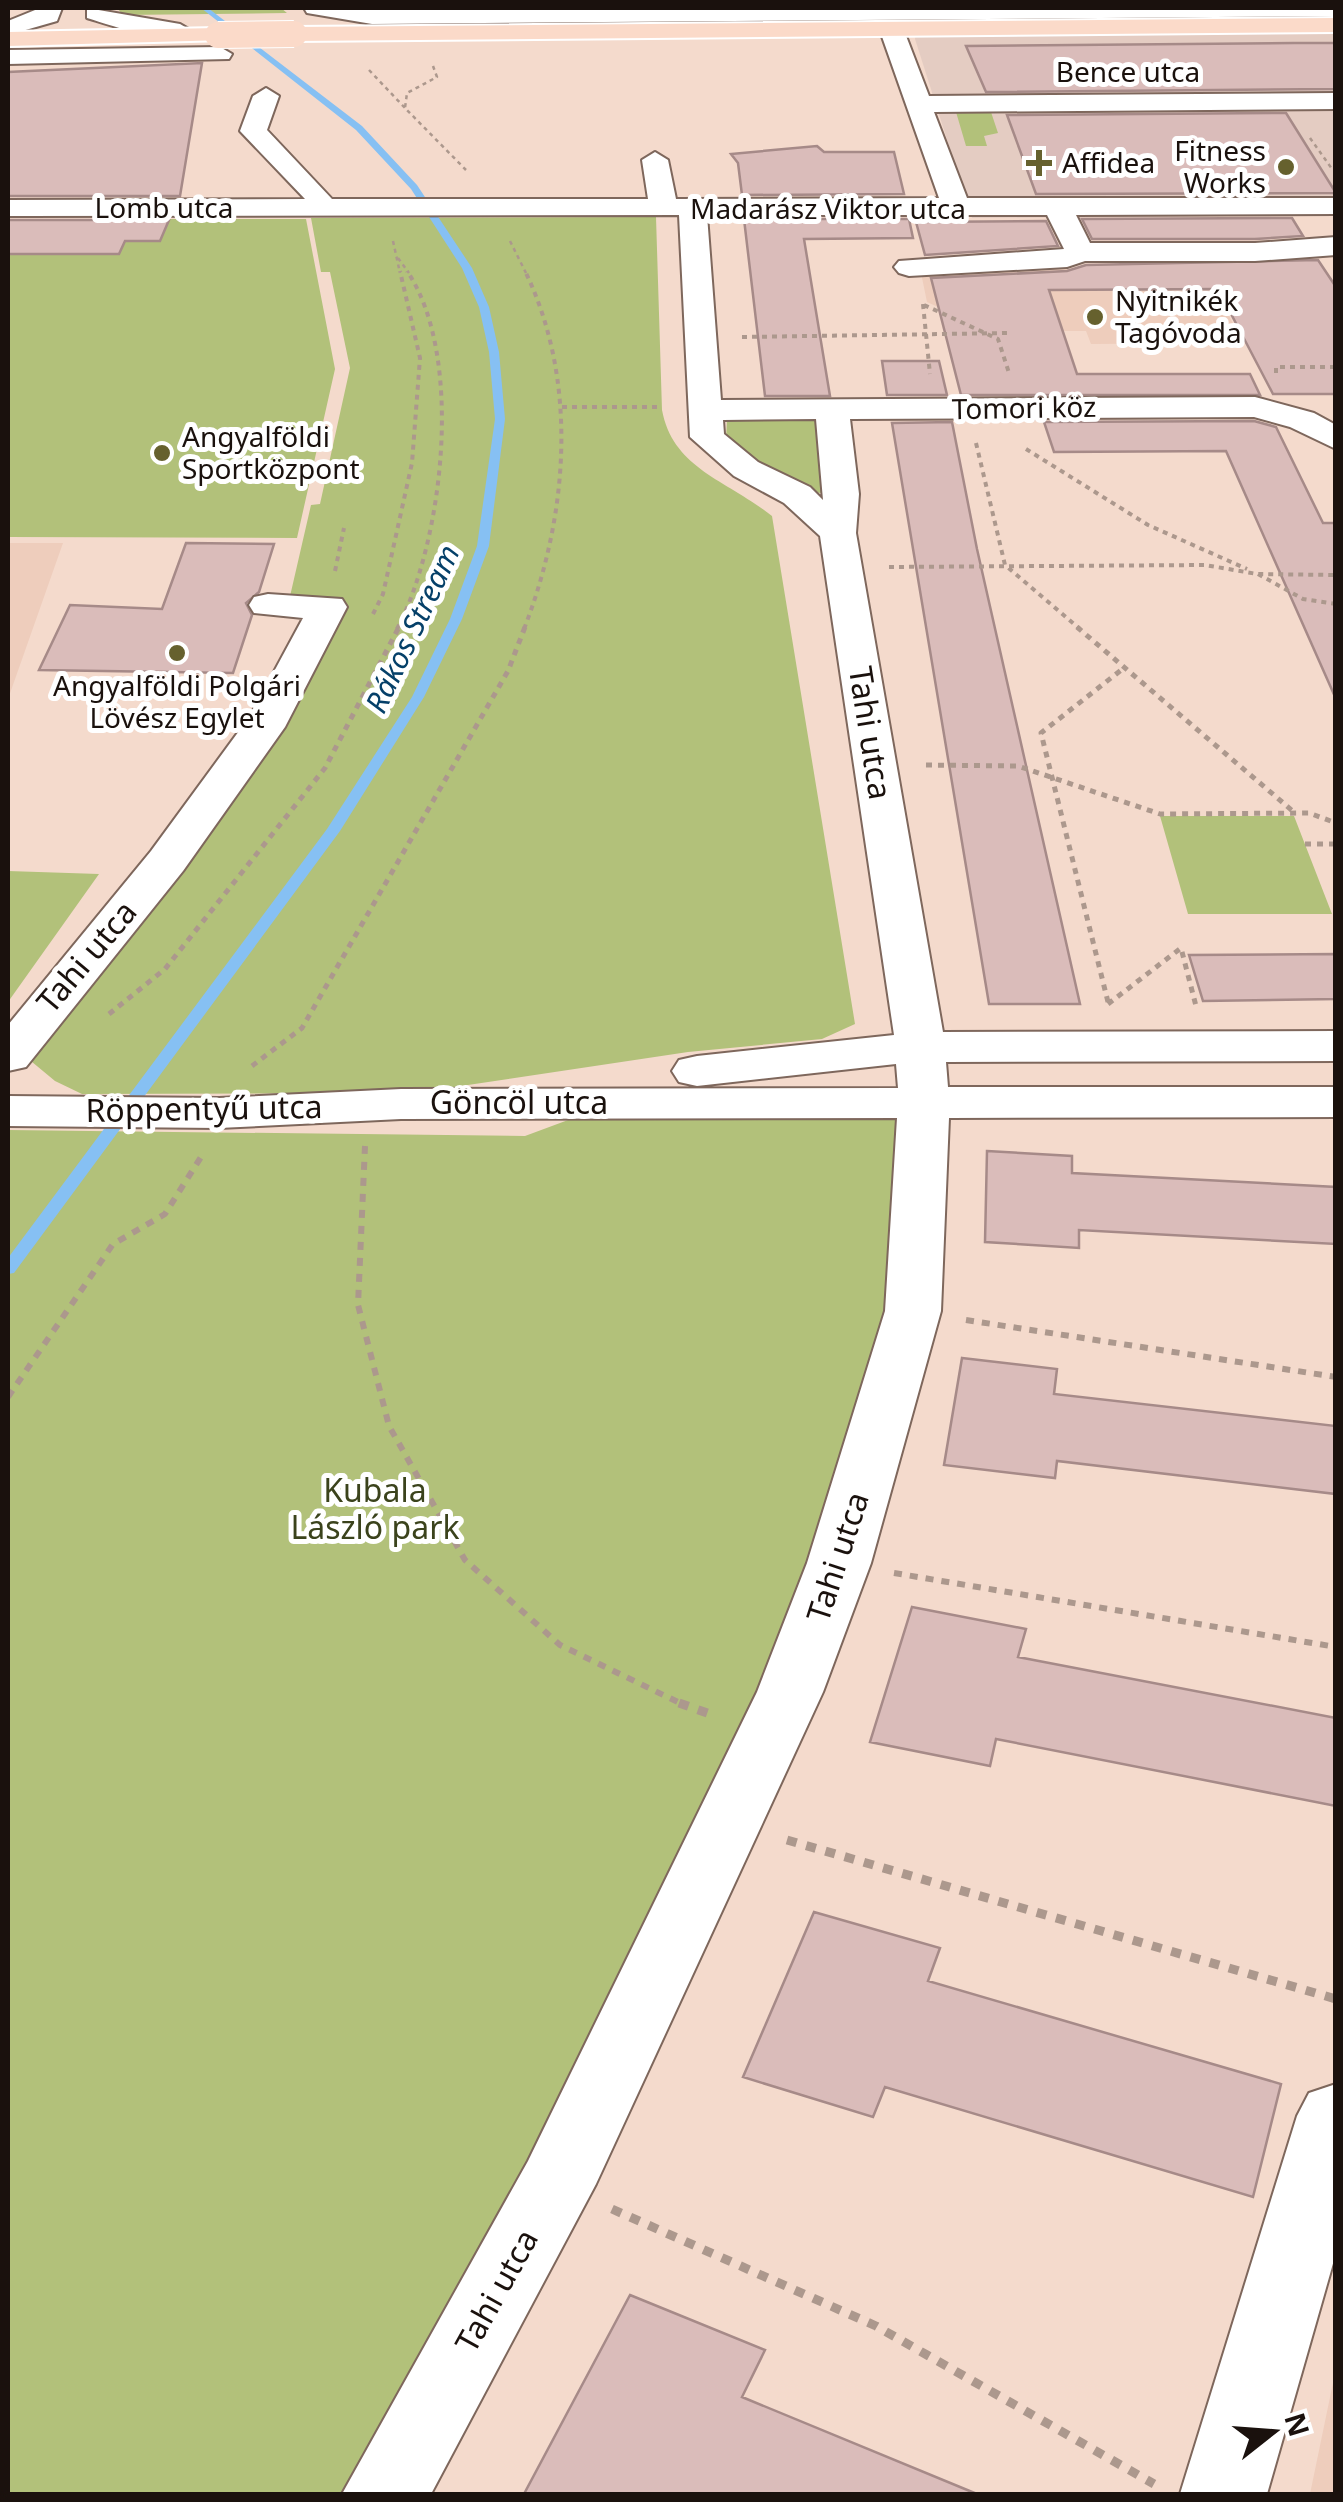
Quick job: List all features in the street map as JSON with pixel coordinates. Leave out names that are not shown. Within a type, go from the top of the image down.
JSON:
[{"type":"main road","points":[[8,40],[112,38],[219,44],[294,34],[906,54],[1336,25]]},
{"type":"street","points":[[8,28],[37,22],[49,16],[51,8]]},
{"type":"street","points":[[315,8],[346,16],[1332,10]]},
{"type":"street","points":[[92,10],[112,38]]},
{"type":"street","points":[[92,10],[135,25],[219,44]]},
{"type":"street","points":[[8,57],[219,44]]},
{"type":"street","points":[[604,48],[906,54],[958,208]]},
{"type":"street","points":[[266,96],[254,131],[318,196],[320,209]]},
{"type":"street","name":"Bence utca","points":[[922,104],[1336,101]]},
{"type":"street","points":[[655,160],[678,210],[701,338],[707,437],[722,453],[797,494],[840,550]]},
{"type":"street","name":"Madarász Viktor utca","points":[[320,209],[1336,206]]},
{"type":"street","name":"Lomb utca","points":[[8,208],[320,209]]},
{"type":"street","points":[[1058,208],[1080,252]]},
{"type":"street","points":[[910,267],[1066,258],[1080,252],[1326,254]]},
{"type":"street","name":"Tomori köz","points":[[705,410],[919,409],[969,418],[1020,409],[1254,407],[1302,420],[1336,440]]},
{"type":"street","name":"Tahi utca","points":[[385,2494],[556,2184],[772,1731],[838,1564],[913,1312],[921,1074],[840,550],[840,494],[832,410]]},
{"type":"street","name":"Tahi utca","points":[[10,1050],[166,861],[270,718],[328,607],[268,605]]},
{"type":"street","name":"Göncöl utca","points":[[385,1104],[1336,1046]]},
{"type":"street","name":"Göncöl utca","points":[[921,1074],[1336,1102]]},
{"type":"street","name":"Röppentyű utca","points":[[25,1111],[219,1112],[385,1104]]},
{"type":"street","points":[[1224,2494],[1336,2116]]},
{"type":"path","points":[[405,108],[407,93],[437,77],[432,67],[442,58]]},
{"type":"path","points":[[362,63],[474,178]]},
{"type":"path","points":[[1302,127],[1336,174]]},
{"type":"path","points":[[382,594],[412,463],[420,358],[388,209]]},
{"type":"path","points":[[8,1397],[112,1244],[165,1214],[217,1132],[219,1112],[230,1088],[249,1068],[302,1028],[508,671],[534,612],[559,492],[562,406],[558,356],[524,264],[492,209]]},
{"type":"path","points":[[910,267],[916,271],[929,334],[931,355],[927,361],[935,396],[916,401],[919,409]]},
{"type":"path","points":[[923,304],[998,339],[1020,409]]},
{"type":"path","points":[[701,338],[1009,333]]},
{"type":"path","points":[[1276,374],[1276,367],[1336,367]]},
{"type":"path","points":[[562,406],[705,410]]},
{"type":"path","points":[[969,418],[1005,566],[1295,813]]},
{"type":"path","points":[[969,418],[1036,453],[1148,525],[1303,598],[1336,604]]},
{"type":"path","points":[[840,550],[1005,566],[1205,565],[1257,574],[1336,575]]},
{"type":"path","points":[[1108,1004],[1041,733],[1125,668]]},
{"type":"path","points":[[874,764],[1018,766],[1160,814],[1295,813],[1336,823]]},
{"type":"path","points":[[1305,844],[1336,844]]},
{"type":"path","points":[[385,1104],[361,1189],[358,1305],[389,1426],[466,1560],[560,1645],[692,1709],[772,1731]]},
{"type":"path","points":[[913,1312],[1336,1377]]},
{"type":"path","points":[[838,1564],[1336,1647]]},
{"type":"path","points":[[728,1824],[1336,1999]]},
{"type":"path","points":[[556,2184],[876,2326],[1173,2494]]},
{"type":"shaded area","points":[[919,8],[1335,8],[1335,215],[972,218],[915,39]]},
{"type":"shaded area","name":"Nyitnikék Tagóvoda","points":[[920,268],[1136,269],[1167,280],[1179,304],[1223,304],[1243,343],[1091,344],[1086,331],[991,331],[927,302]]},
{"type":"shaded area","points":[[8,543],[63,543],[8,699]]},
{"type":"shaded area","points":[[1335,2373],[1335,2494],[1310,2494]]},
{"type":"green space","points":[[117,8],[281,8],[287,13],[123,15]]},
{"type":"green space","points":[[956,112],[991,112],[998,133],[984,136],[987,146],[966,146]]},
{"type":"green space","points":[[656,217],[662,410],[668,430],[704,472],[772,516],[855,1024],[822,1039],[688,1052],[414,1093],[82,1094],[55,1081],[14,1047],[327,608],[288,605],[311,505],[320,504],[350,368],[330,272],[321,272],[311,218]]},
{"type":"green space","name":"Angyalföldi Sportközpont","points":[[8,219],[306,219],[335,369],[297,538],[8,537]]},
{"type":"green space","points":[[727,419],[817,419],[827,493],[787,483],[748,458],[726,441]]},
{"type":"green space","points":[[1160,816],[1294,816],[1332,914],[1188,914]]},
{"type":"green space","points":[[8,871],[99,874],[8,1002]]},
{"type":"green space","name":"Kubala László park","points":[[924,1101],[913,1311],[556,2184],[385,2494],[8,2494],[8,1130],[525,1136],[614,1103]]},
{"type":"building","points":[[1336,43],[1336,89],[986,92],[966,46]]},
{"type":"building","points":[[202,63],[180,196],[8,196],[8,72]]},
{"type":"building","points":[[1286,113],[1336,193],[1036,194],[1007,115]]},
{"type":"building","points":[[817,146],[824,152],[894,152],[904,194],[742,195],[738,163],[731,154]]},
{"type":"building","points":[[1292,218],[1303,236],[1092,239],[1082,219]]},
{"type":"building","points":[[744,219],[909,219],[913,238],[804,239],[830,396],[765,396]]},
{"type":"building","points":[[8,220],[169,220],[160,241],[125,241],[119,254],[8,254]]},
{"type":"building","points":[[1046,221],[1058,246],[925,255],[916,222]]},
{"type":"building","points":[[1318,260],[1336,287],[1336,394],[1273,394],[1218,289],[1049,290],[1077,374],[1250,374],[1260,395],[961,395],[931,278],[1067,271],[1086,265]]},
{"type":"building","points":[[882,361],[939,361],[947,395],[887,395]]},
{"type":"building","points":[[1254,421],[1276,427],[1323,523],[1336,523],[1336,699],[1226,451],[1054,452],[1044,422]]},
{"type":"building","points":[[952,422],[1080,1004],[989,1004],[892,423]]},
{"type":"building","points":[[186,543],[274,544],[259,592],[246,603],[252,615],[233,673],[39,670],[70,605],[162,609]]},
{"type":"building","points":[[1336,954],[1336,999],[1203,1001],[1189,955]]},
{"type":"building","points":[[987,1151],[1072,1156],[1072,1173],[1336,1187],[1336,1244],[1079,1230],[1079,1248],[985,1242]]},
{"type":"building","points":[[962,1358],[1057,1369],[1054,1394],[1336,1426],[1336,1494],[1057,1461],[1055,1478],[944,1465]]},
{"type":"building","points":[[912,1607],[1026,1629],[1018,1657],[1336,1718],[1336,1806],[996,1739],[990,1766],[870,1742]]},
{"type":"building","points":[[814,1912],[940,1948],[928,1981],[1281,2084],[1253,2197],[885,2087],[873,2117],[743,2077]]},
{"type":"building","points":[[630,2295],[765,2350],[742,2397],[977,2494],[524,2494]]},
{"type":"waterway","name":"Rákos Stream","points":[[8,1269],[333,831],[418,697],[456,619],[483,546],[500,419],[494,352],[484,307],[467,268],[414,187],[359,128],[204,8]]},
{"type":"place","name":"Affidea","points":[[1039,163]]},
{"type":"place","name":"Fitness Works","points":[[1286,167]]},
{"type":"place","name":"Nyitnikék Tagóvoda","points":[[1095,317]]},
{"type":"place","name":"Angyalföldi Sportközpont","points":[[162,453]]},
{"type":"place","name":"Angyalföldi Polgári Lövész Egylet","points":[[177,653]]}]
